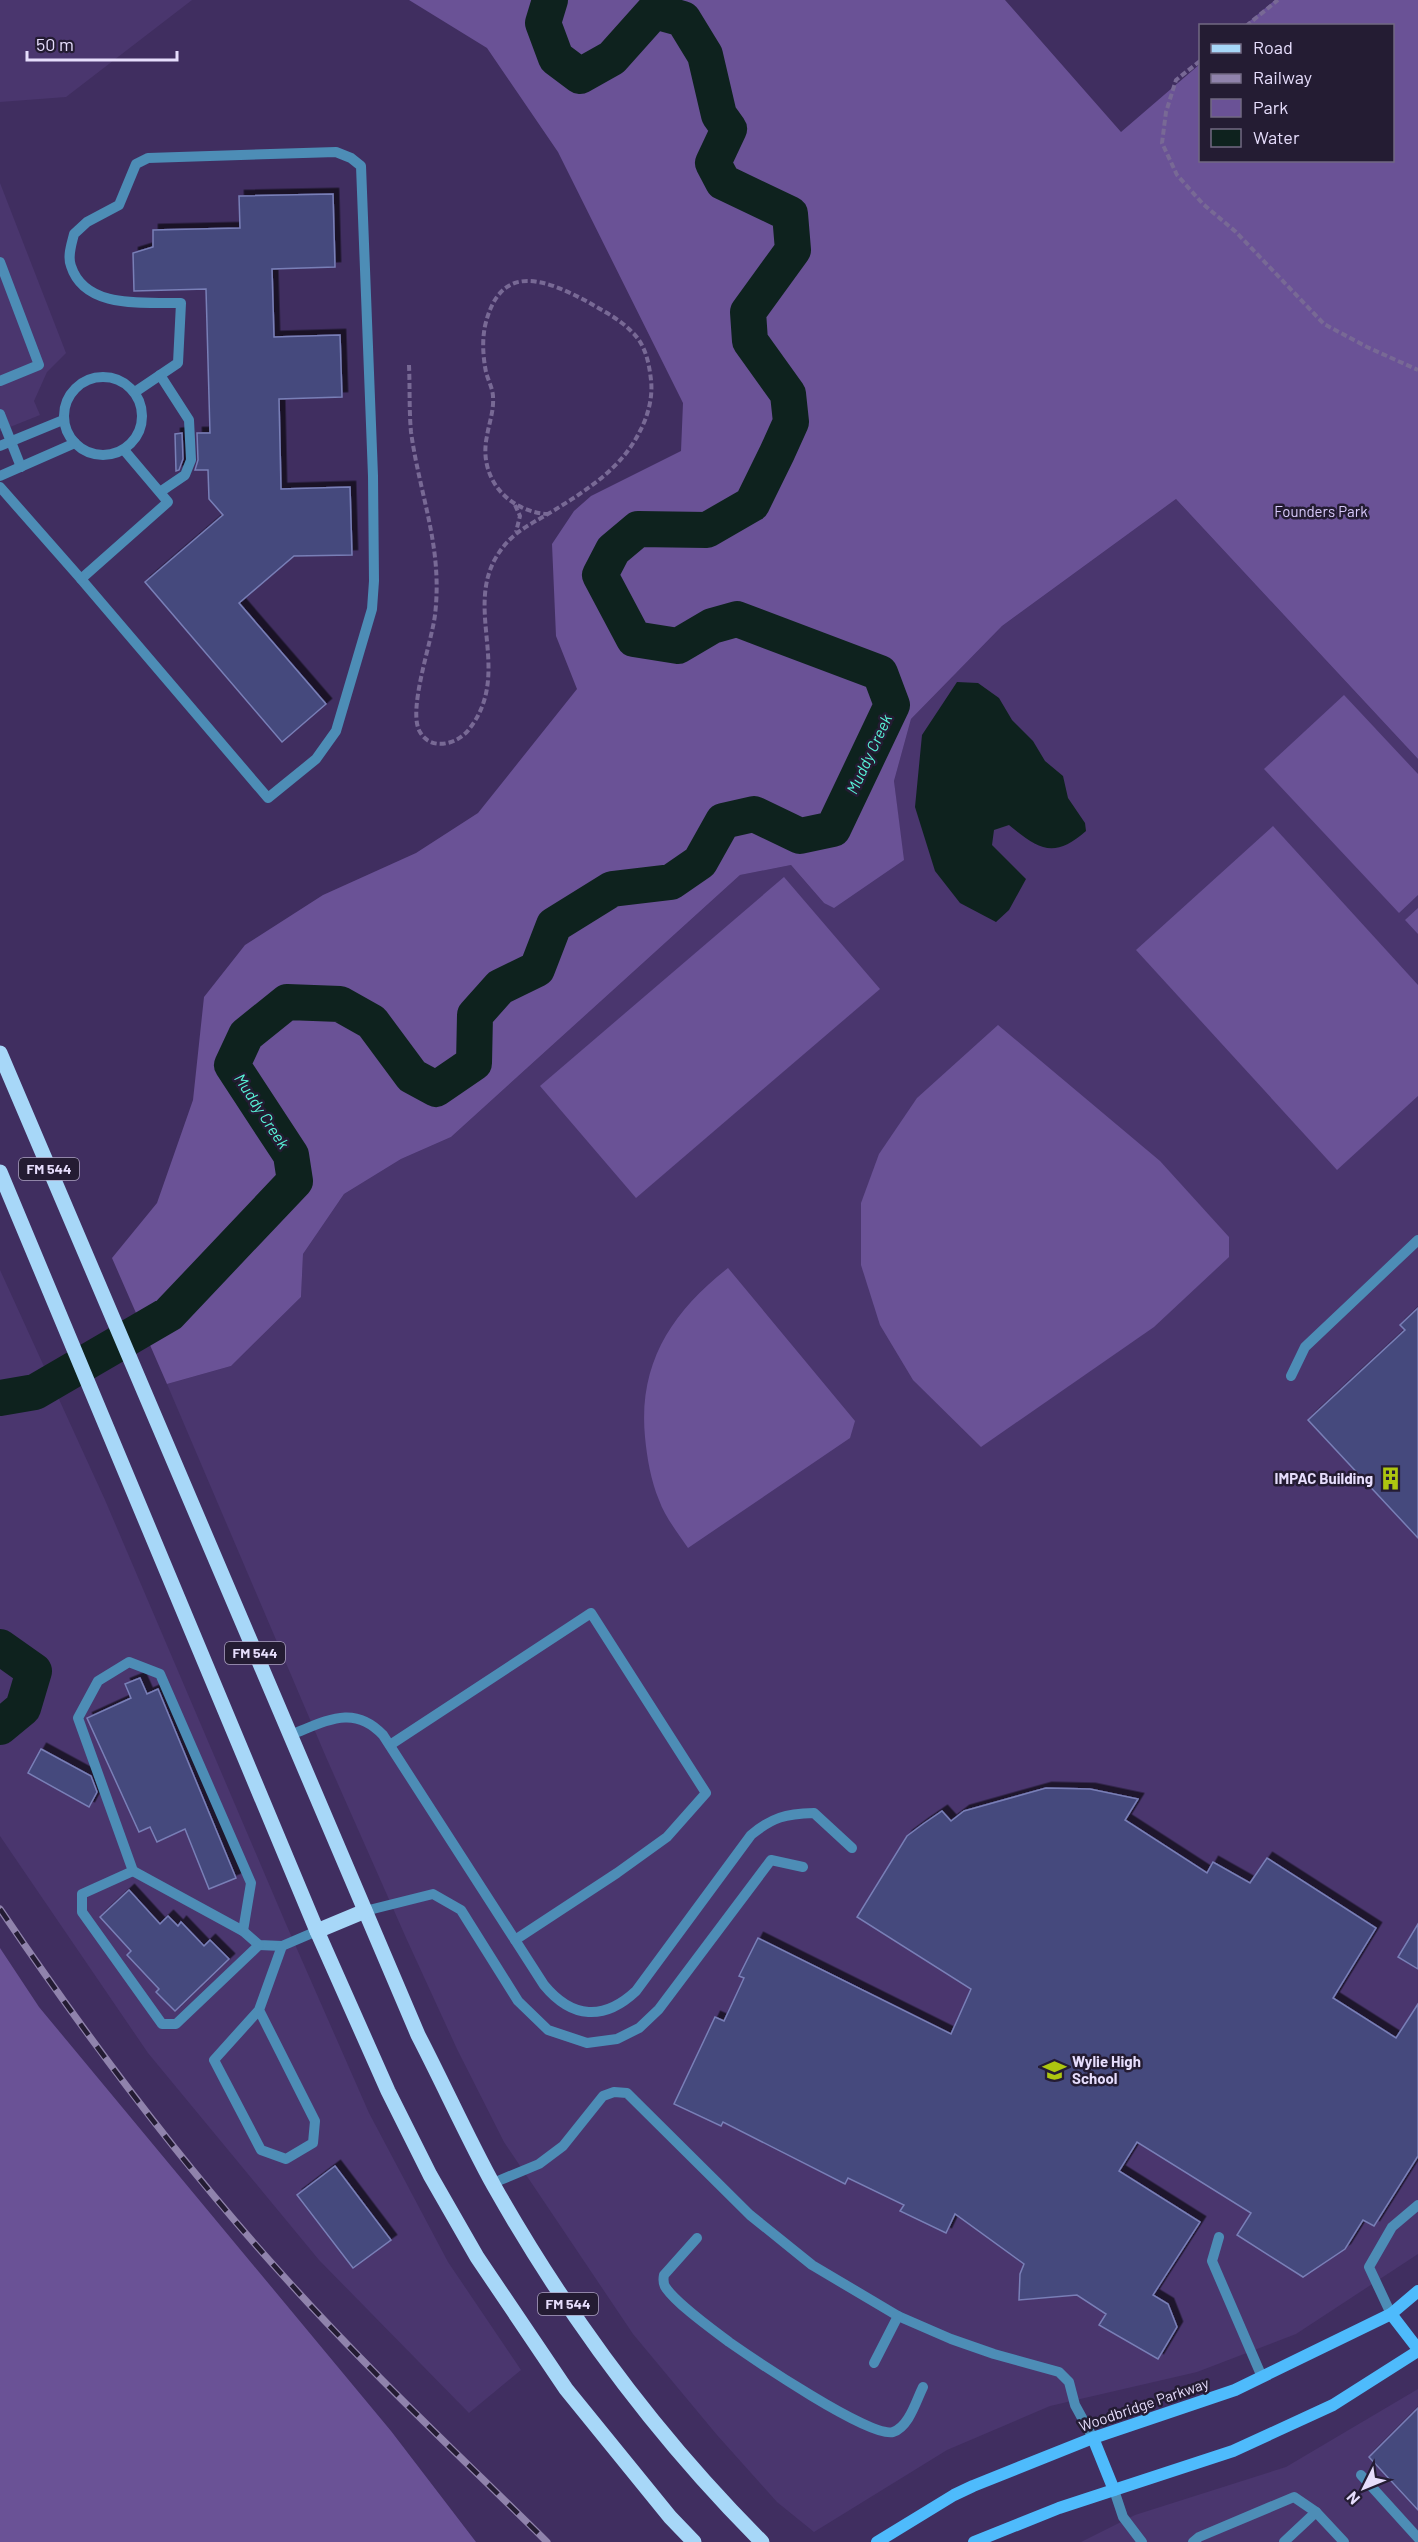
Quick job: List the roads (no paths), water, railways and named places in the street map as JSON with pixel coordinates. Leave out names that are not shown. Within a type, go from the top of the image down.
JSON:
[{"type":"main road","name":"FM 544","points":[[0,1053],[418,2035],[493,2183],[520,2230],[603,2357],[671,2443],[762,2542]]},
{"type":"main road","name":"FM 544","points":[[0,1172],[317,1931],[388,2091],[430,2175],[477,2257],[566,2389],[670,2517],[694,2542]]},
{"type":"main road","points":[[317,1931],[365,1911]]},
{"type":"main road","name":"Woodbridge Parkway","points":[[877,2542],[954,2495],[1093,2438],[1235,2390],[1391,2314],[1418,2291]]},
{"type":"main road","points":[[974,2542],[1012,2525],[1233,2451],[1333,2405],[1418,2350],[1391,2314]]},
{"type":"main road","points":[[1093,2438],[1114,2490]]},
{"type":"lane","points":[[0,487],[268,798],[316,759],[327,747],[336,731],[348,698],[372,609],[374,581],[362,166],[351,158],[336,152],[148,158],[136,164],[119,205],[87,222],[74,234],[70,265],[79,280],[107,300],[181,303],[178,363],[135,392]]},
{"type":"lane","points":[[0,262],[39,365],[0,381]]},
{"type":"lane","points":[[160,375],[189,420],[191,460],[185,475],[160,492]]},
{"type":"lane","points":[[101,376],[114,377],[135,392],[141,404],[143,417],[134,441],[124,450],[98,455],[85,451],[67,432],[63,420],[64,407],[69,395],[77,385],[101,376]]},
{"type":"lane","points":[[0,414],[21,467]]},
{"type":"lane","points":[[0,446],[63,420]]},
{"type":"lane","points":[[0,476],[75,443]]},
{"type":"lane","points":[[81,579],[168,502],[124,450]]},
{"type":"lane","points":[[1291,1376],[1305,1347],[1418,1240]]},
{"type":"lane","points":[[390,1745],[591,1613],[706,1793],[667,1837],[515,1940]]},
{"type":"lane","points":[[243,1930],[251,1883],[160,1674],[129,1662],[98,1681],[78,1718],[133,1871],[243,1930],[259,1945],[282,1946],[317,1931]]},
{"type":"lane","points":[[290,1735],[345,1716],[360,1718],[373,1724],[390,1745],[515,1940],[556,1999],[571,2008],[589,2012],[607,2010],[623,2003],[636,1990],[751,1835],[769,1821],[791,1814],[814,1814],[852,1848]]},
{"type":"lane","points":[[365,1911],[433,1894],[461,1910],[519,2001],[533,2016],[548,2030],[587,2043],[616,2039],[639,2028],[659,2009],[771,1860],[803,1868]]},
{"type":"lane","points":[[133,1871],[82,1894],[82,1912],[162,2024],[176,2024],[259,1945]]},
{"type":"lane","points":[[259,2010],[315,2121],[313,2143],[286,2159],[261,2150],[214,2060],[259,2010],[282,1946]]},
{"type":"lane","points":[[493,2183],[539,2164],[563,2146],[603,2096],[614,2092],[627,2092],[750,2215],[812,2265],[898,2316],[994,2354],[1059,2372],[1068,2382],[1075,2405],[1093,2438]]},
{"type":"lane","points":[[1391,2314],[1369,2267],[1392,2228],[1418,2205]]},
{"type":"lane","points":[[1219,2237],[1212,2260],[1262,2377]]},
{"type":"lane","points":[[697,2238],[664,2275],[666,2288],[707,2325],[786,2381],[842,2412],[880,2431],[889,2433],[899,2430],[906,2423],[923,2387]]},
{"type":"lane","points":[[874,2363],[898,2316]]},
{"type":"lane","points":[[1360,2475],[1418,2538]]},
{"type":"lane","points":[[1114,2490],[1124,2517],[1142,2542]]},
{"type":"lane","points":[[1193,2542],[1198,2537],[1294,2497],[1316,2512],[1344,2542]]},
{"type":"lane","points":[[1284,2542],[1316,2512]]},
{"type":"water","points":[[957,682],[978,683],[999,698],[1012,720],[1033,741],[1045,761],[1063,776],[1068,798],[1085,823],[1086,831],[1075,840],[1055,848],[1038,845],[1009,825],[994,830],[992,845],[1026,879],[1009,910],[996,922],[960,903],[935,871],[915,807],[922,735]]},
{"type":"waterway","name":"Muddy Creek","points":[[0,1398],[35,1392],[169,1314],[295,1181],[291,1155],[232,1065],[246,1035],[287,1002],[340,1004],[372,1022],[412,1076],[436,1089],[474,1063],[475,1015],[500,987],[537,969],[554,925],[612,889],[671,882],[700,862],[723,821],[754,814],[800,836],[833,829],[892,705],[880,673],[737,619],[712,626],[678,646],[634,639],[600,575],[613,550],[638,529],[707,530],[752,504],[791,422],[788,394],[750,341],[748,312],[793,250],[790,214],[723,182],[713,163],[729,129],[719,115],[705,55],[683,19],[654,11],[612,58],[580,76],[556,58],[543,23],[550,0]]},
{"type":"waterway","name":"Muddy Creek","points":[[0,1647],[34,1671],[23,1708],[0,1727]]},
{"type":"railway","points":[[0,1909],[67,2006],[137,2100],[173,2147],[249,2237],[351,2348],[547,2542]]},
{"type":"place","name":"IMPAC Building","points":[[1391,1479]]},
{"type":"place","name":"Wylie High School","points":[[1054,2071]]},
{"type":"park label","name":"Founders Park","points":[[1321,512]]}]
